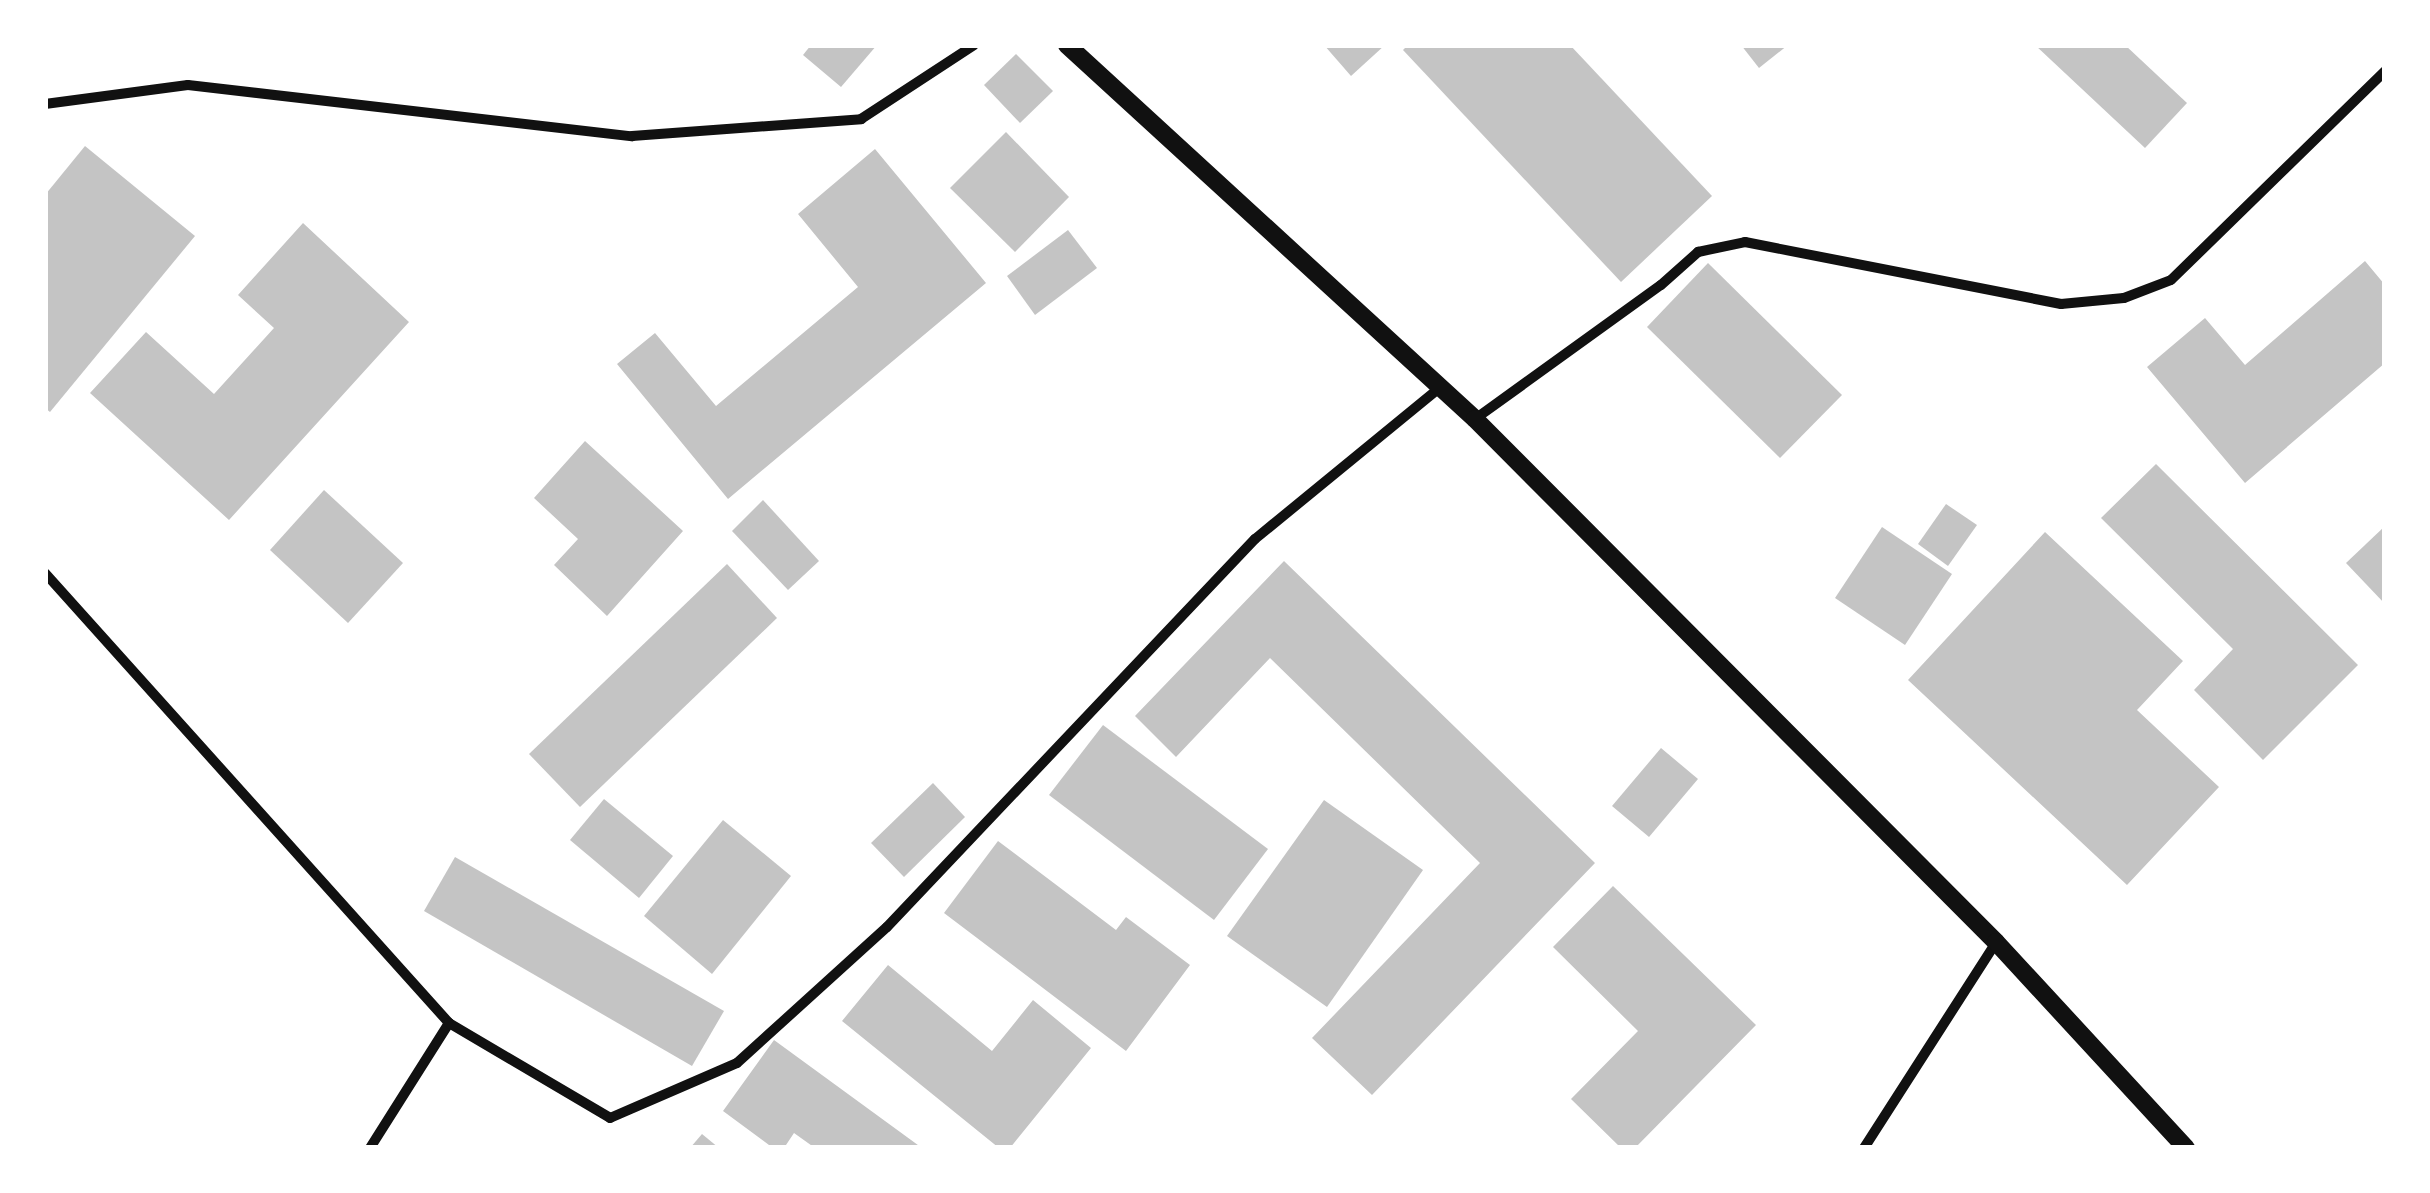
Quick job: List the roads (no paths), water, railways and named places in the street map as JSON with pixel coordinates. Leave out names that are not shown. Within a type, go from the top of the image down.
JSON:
[{"type":"street","points":[[45,104],[188,85],[632,136],[860,119],[974,45]]},
{"type":"street","points":[[1067,45],[1475,418],[1996,942],[2186,1148]]},
{"type":"street","points":[[1475,418],[1661,285],[1698,252],[1745,242],[2062,304],[2124,298],[2171,280],[2385,71]]},
{"type":"street","points":[[45,573],[448,1023],[610,1118],[737,1062],[887,928],[1255,539],[1441,388]]},
{"type":"street","points":[[1864,1148],[1996,942]]},
{"type":"street","points":[[370,1148],[448,1023]]}]
